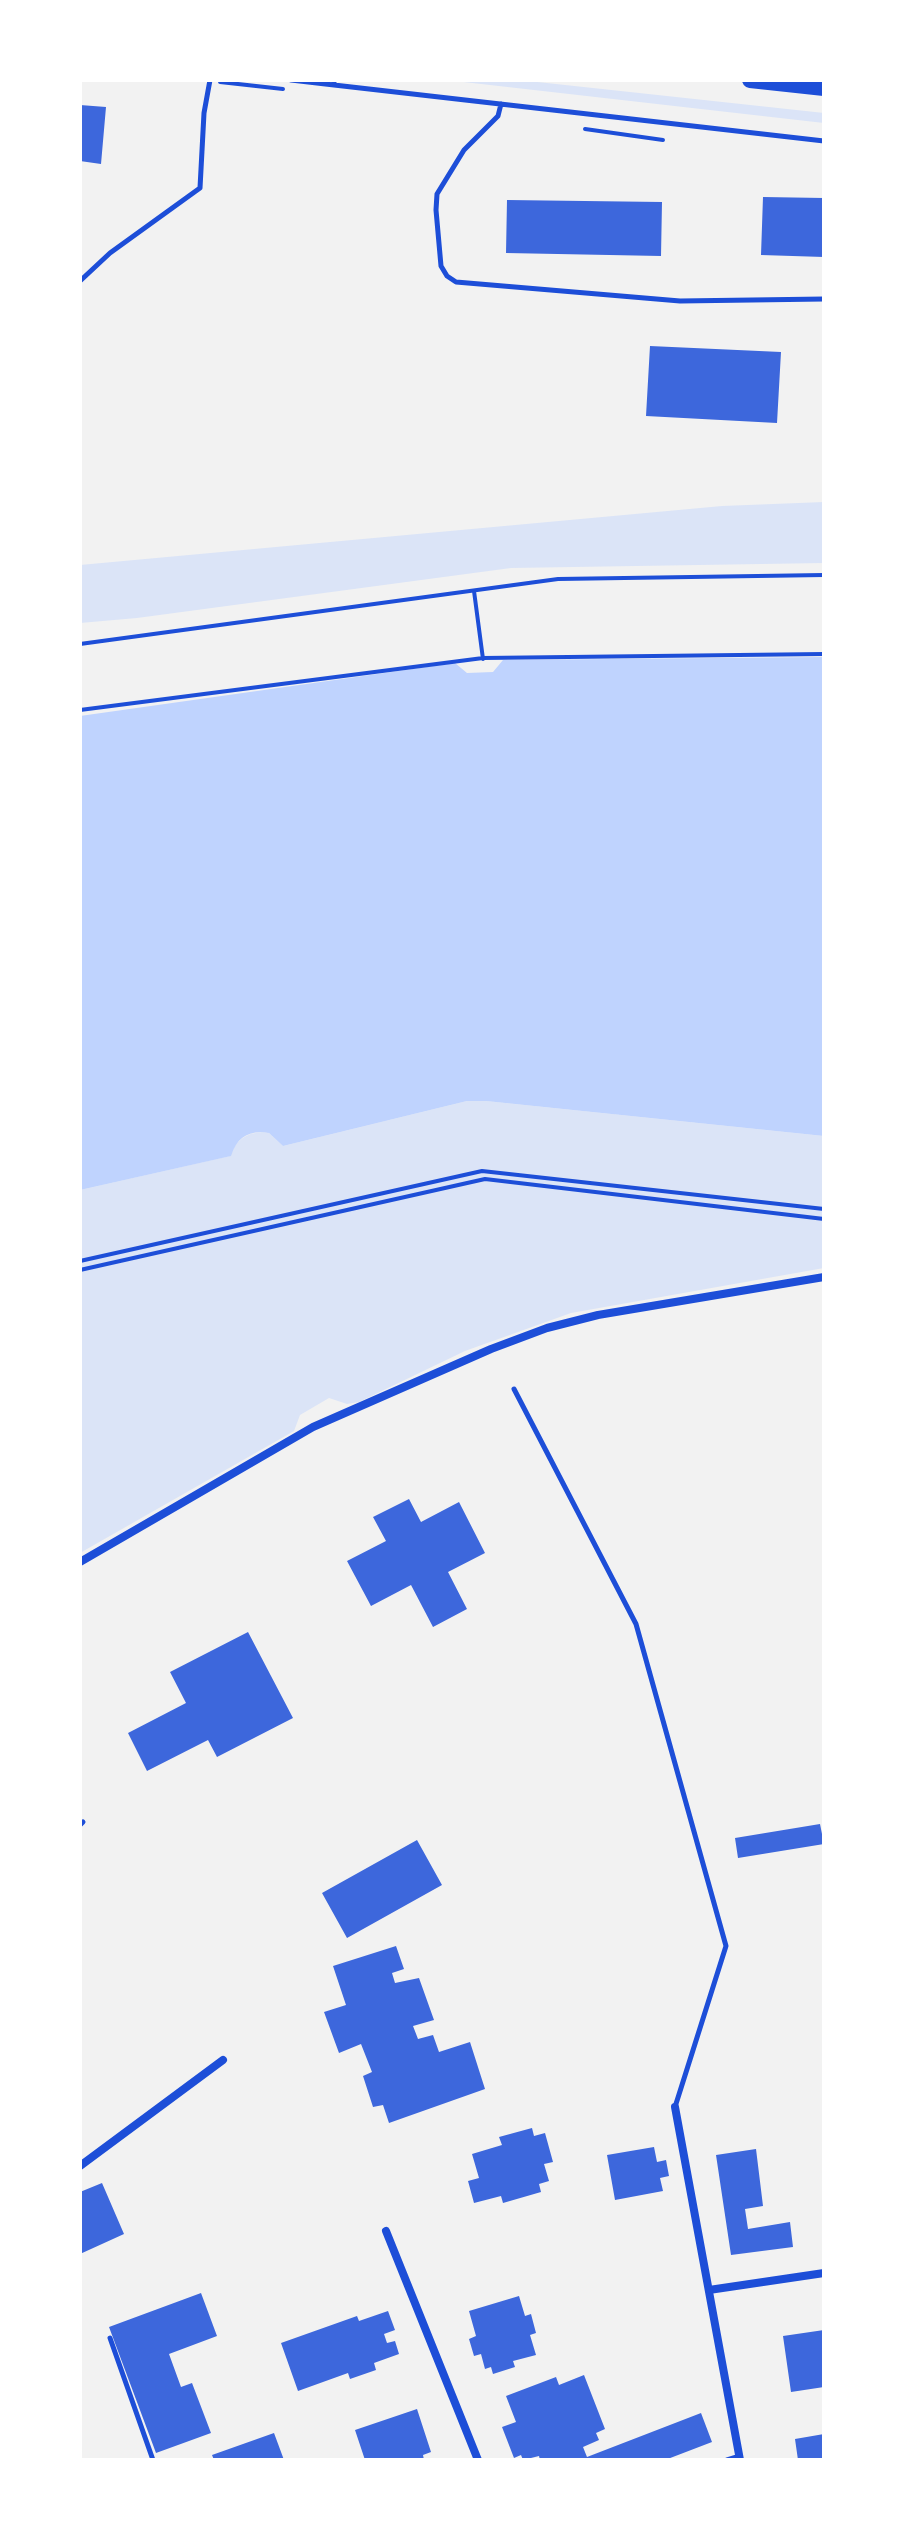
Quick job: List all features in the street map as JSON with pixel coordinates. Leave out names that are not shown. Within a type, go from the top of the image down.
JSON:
[{"type":"main road","points":[[750,80],[824,88]]},
{"type":"street","points":[[80,1562],[313,1427],[491,1349],[547,1328],[598,1315],[824,1277]]},
{"type":"street","points":[[80,2166],[223,2060]]},
{"type":"street","points":[[675,2107],[740,2458]]},
{"type":"street","points":[[386,2231],[478,2460]]},
{"type":"street","points":[[709,2290],[824,2273]]},
{"type":"lane","points":[[80,281],[110,253],[200,188],[204,113],[210,80]]},
{"type":"lane","points":[[291,80],[334,82],[824,141]]},
{"type":"lane","points":[[501,104],[498,116],[464,150],[437,194],[441,266],[447,276],[456,282],[680,301],[824,299]]},
{"type":"lane","points":[[514,1389],[636,1624],[726,1946],[675,2107]]},
{"type":"lane","points":[[110,2338],[153,2460]]},
{"type":"lane","points":[[727,2460],[740,2458]]},
{"type":"path","points":[[80,644],[558,579],[824,575]]},
{"type":"path","points":[[474,591],[483,659]]},
{"type":"path","points":[[80,710],[483,659],[824,654]]},
{"type":"path","points":[[80,1261],[482,1171],[824,1209]]},
{"type":"path","points":[[80,1270],[485,1179],[824,1219]]},
{"type":"shaded area","points":[[446,80],[519,80],[824,113],[824,123]]},
{"type":"shaded area","points":[[824,502],[824,563],[511,568],[80,623],[80,565],[722,506]]},
{"type":"shaded area","points":[[467,1101],[824,1136],[824,1268],[571,1313],[465,1351],[359,1402],[347,1404],[329,1398],[300,1415],[294,1431],[80,1553],[80,1190],[230,1156],[236,1144],[250,1134],[269,1133],[283,1146]]},
{"type":"water","points":[[824,657],[824,1136],[467,1101],[283,1146],[269,1133],[250,1134],[240,1140],[231,1156],[80,1190],[80,716],[455,663],[467,673],[493,672],[503,660]]},
{"type":"building","points":[[80,105],[106,107],[101,164],[80,161]]},
{"type":"building","points":[[763,197],[824,198],[824,257],[761,255]]},
{"type":"building","points":[[507,200],[662,202],[661,256],[506,253]]},
{"type":"building","points":[[650,346],[781,352],[777,423],[646,416]]},
{"type":"building","points":[[409,1499],[421,1522],[459,1502],[485,1553],[448,1572],[467,1609],[433,1627],[411,1585],[371,1606],[347,1561],[386,1541],[373,1517]]},
{"type":"building","points":[[248,1632],[293,1718],[217,1757],[208,1740],[147,1771],[128,1733],[186,1703],[170,1672]]},
{"type":"building","points":[[820,1824],[824,1844],[738,1858],[735,1838]]},
{"type":"building","points":[[417,1840],[442,1885],[347,1938],[322,1893]]},
{"type":"building","points":[[396,1946],[404,1969],[392,1973],[395,1983],[419,1978],[434,2020],[413,2026],[418,2039],[433,2035],[439,2052],[470,2042],[485,2089],[389,2123],[383,2105],[373,2107],[363,2076],[372,2072],[361,2044],[339,2053],[324,2012],[346,2005],[333,1966]]},
{"type":"building","points":[[532,2128],[534,2136],[545,2133],[553,2162],[544,2164],[549,2181],[539,2184],[541,2192],[503,2203],[501,2196],[474,2203],[468,2181],[479,2178],[472,2154],[502,2145],[499,2137]]},
{"type":"building","points":[[654,2147],[657,2162],[666,2160],[669,2176],[660,2178],[663,2191],[615,2200],[607,2155]]},
{"type":"building","points":[[756,2149],[763,2206],[745,2209],[748,2229],[790,2222],[793,2247],[731,2255],[716,2155]]},
{"type":"building","points":[[102,2183],[124,2234],[80,2254],[80,2192]]},
{"type":"building","points":[[201,2293],[217,2336],[169,2354],[181,2387],[192,2383],[211,2433],[156,2453],[109,2327]]},
{"type":"building","points":[[519,2296],[525,2316],[531,2314],[536,2333],[530,2335],[536,2355],[513,2361],[515,2367],[493,2374],[491,2367],[485,2369],[481,2354],[474,2356],[469,2339],[476,2336],[469,2311]]},
{"type":"building","points":[[388,2311],[395,2330],[384,2334],[387,2343],[395,2341],[399,2354],[374,2363],[376,2370],[350,2379],[348,2373],[298,2391],[281,2343],[357,2316],[359,2321]]},
{"type":"building","points":[[824,2330],[824,2387],[791,2392],[783,2336]]},
{"type":"building","points":[[584,2375],[605,2429],[596,2433],[599,2440],[583,2447],[587,2457],[701,2413],[712,2442],[665,2460],[540,2460],[539,2456],[523,2460],[521,2455],[514,2458],[502,2427],[516,2422],[506,2396],[556,2377],[559,2385]]},
{"type":"building","points":[[417,2409],[431,2452],[423,2455],[424,2460],[365,2460],[355,2430]]},
{"type":"building","points":[[274,2433],[284,2460],[214,2460],[212,2455]]},
{"type":"building","points":[[824,2434],[824,2460],[798,2460],[795,2439]]}]
